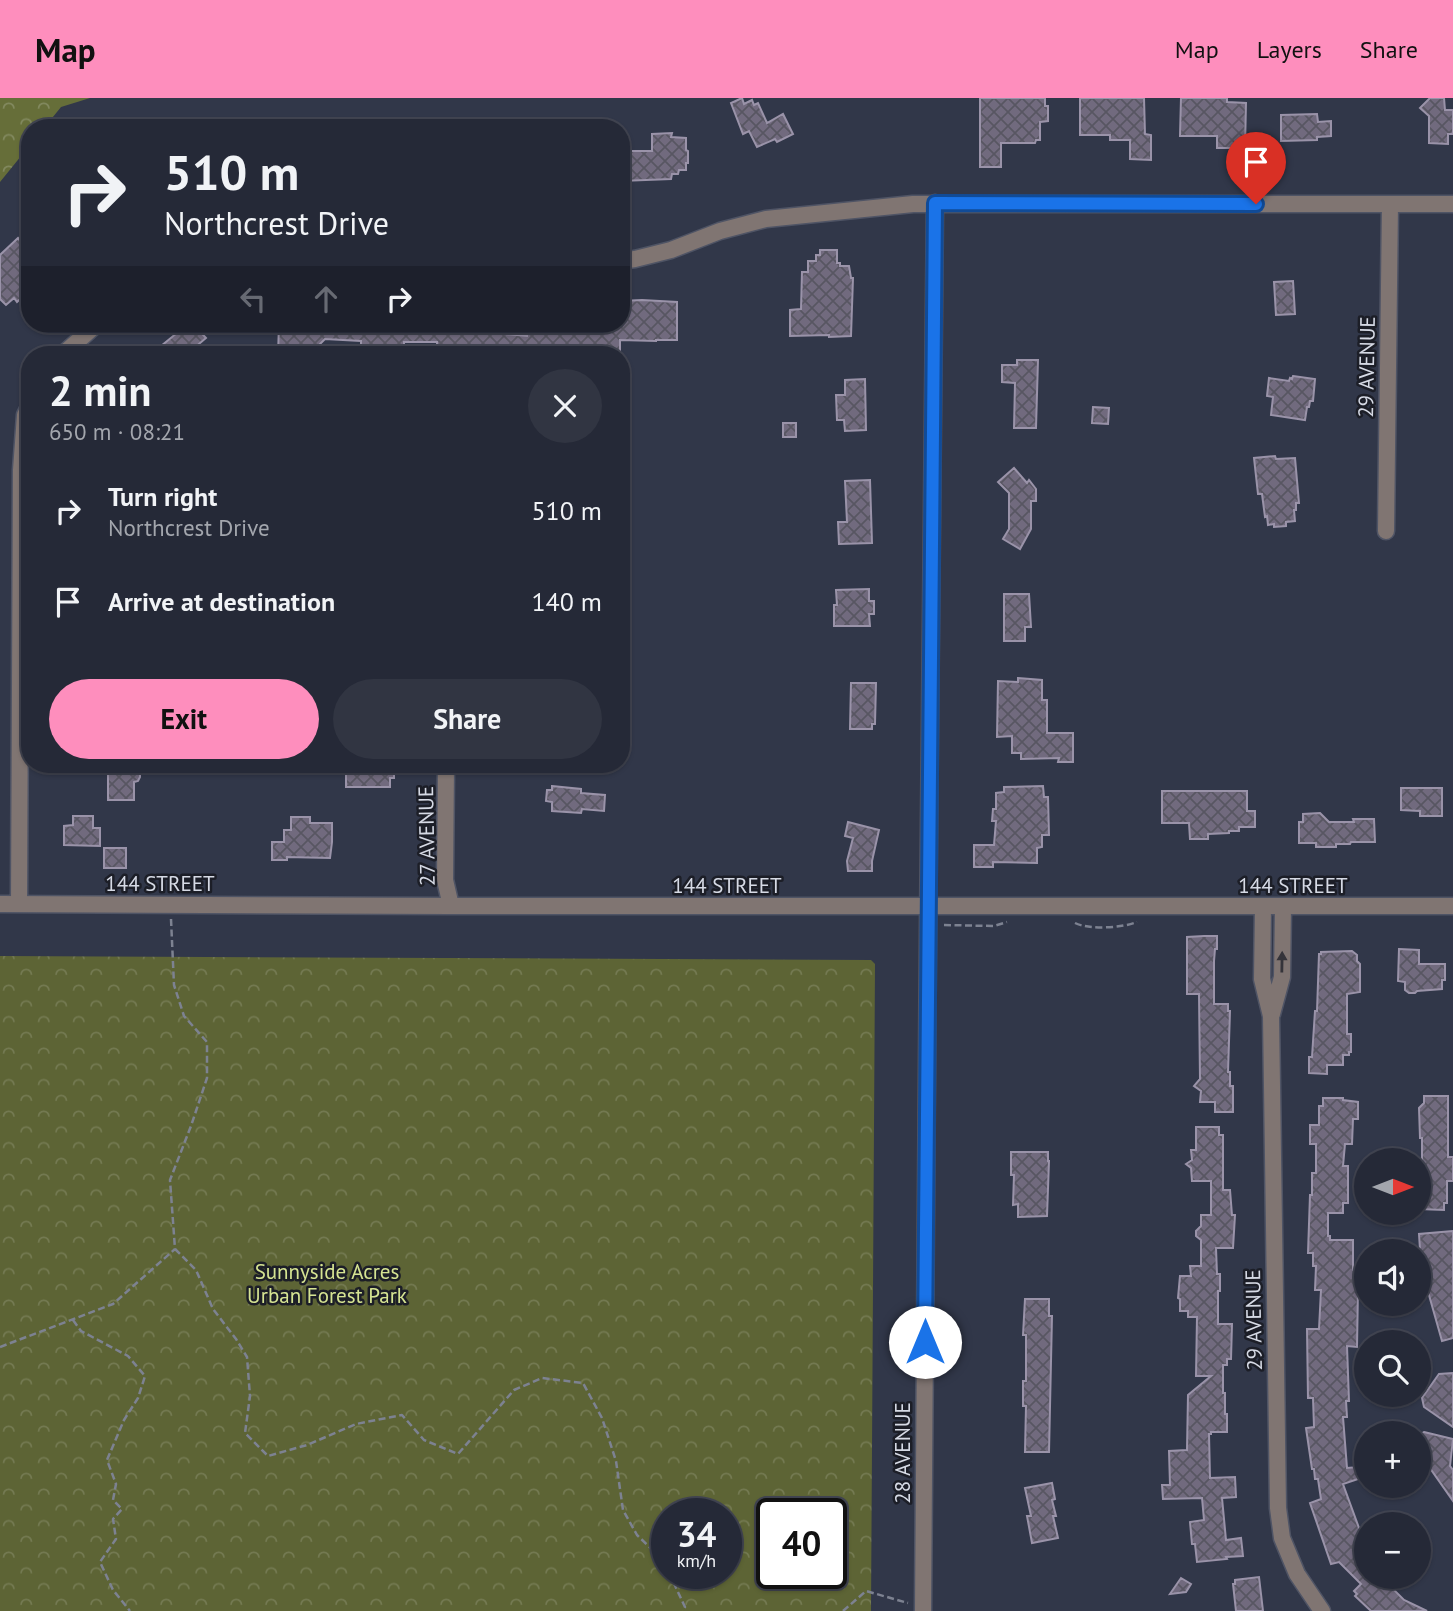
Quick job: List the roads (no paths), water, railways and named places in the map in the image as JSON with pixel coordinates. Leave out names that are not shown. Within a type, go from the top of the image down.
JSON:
[{"type":"street","name":"28 AVENUE","points":[[917,1607],[935,203]]},
{"type":"street","points":[[630,260],[671,250],[720,231],[766,219],[913,204],[1453,204]]},
{"type":"street","name":"29 AVENUE","points":[[1386,531],[1390,204]]},
{"type":"street","points":[[72,346],[87,333]]},
{"type":"street","points":[[19,904],[21,470]]},
{"type":"street","name":"27 AVENUE","points":[[446,773],[445,880],[451,906]]},
{"type":"street","name":"144 STREET","points":[[0,904],[1453,906]]},
{"type":"street","name":"29 AVENUE","points":[[1263,907],[1262,979],[1271,1016],[1278,1508],[1282,1538],[1297,1574],[1322,1611]]},
{"type":"street","name":"29 AVENUE","points":[[1271,1016],[1282,977],[1283,907]]},
{"type":"park label","name":"Sunnyside Acres Urban Forest Park","points":[[327,1284]]}]
